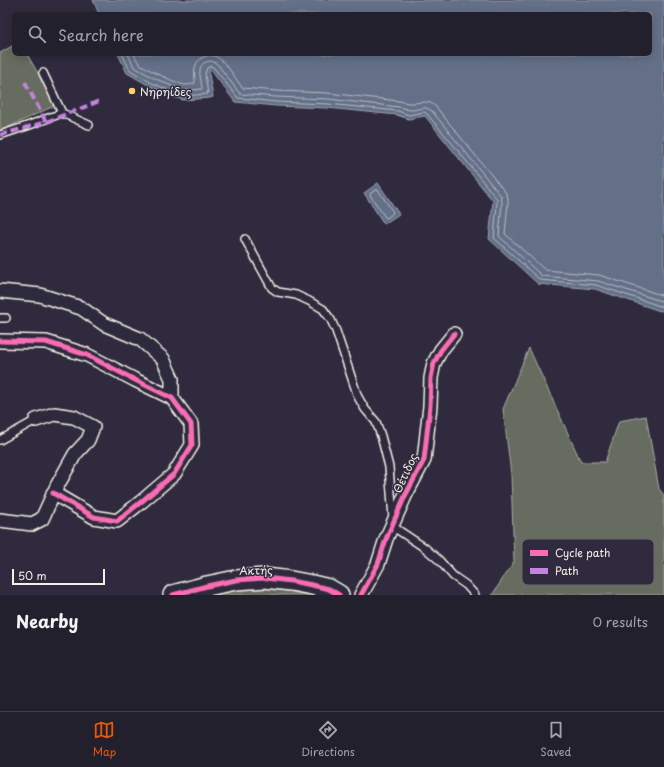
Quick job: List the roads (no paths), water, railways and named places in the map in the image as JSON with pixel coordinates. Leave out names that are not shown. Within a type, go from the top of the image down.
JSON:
[{"type":"street","points":[[0,291],[40,295],[81,308],[104,324],[140,339],[163,359],[172,379],[172,398]]},
{"type":"street","name":"Θέτιδος","points":[[361,595],[378,564],[405,496],[424,460],[430,406],[431,378],[434,363],[441,350],[454,334]]},
{"type":"street","points":[[0,341],[46,342],[87,355],[172,398],[191,424],[192,445],[174,474],[117,521],[94,517],[53,493]]},
{"type":"street","points":[[0,520],[32,524],[42,519],[56,486],[75,454],[88,440],[93,427],[74,417],[54,414],[36,420]]},
{"type":"street","name":"Ακτής","points":[[173,595],[236,580],[265,578],[312,585],[329,589],[339,595]]},
{"type":"lane","points":[[43,73],[62,113],[89,125]]},
{"type":"lane","points":[[0,135],[62,113]]},
{"type":"lane","points":[[245,239],[272,288],[278,292],[296,295],[309,301],[323,309],[331,320],[358,398],[376,422],[381,436],[389,467],[393,524],[439,560],[453,576],[466,585],[475,595]]},
{"type":"lane","points":[[0,440],[36,420]]},
{"type":"water","points":[[93,0],[664,0],[664,310],[660,311],[595,289],[538,284],[489,239],[493,201],[425,116],[409,119],[397,115],[327,108],[276,106],[235,102],[210,69],[209,74],[213,97],[183,100],[148,85],[127,73],[119,56],[652,56],[652,12],[98,12]]},
{"type":"water","points":[[378,183],[399,214],[384,224],[364,193]]},
{"type":"place","name":"Νηρηίδες","points":[[132,91]]}]
